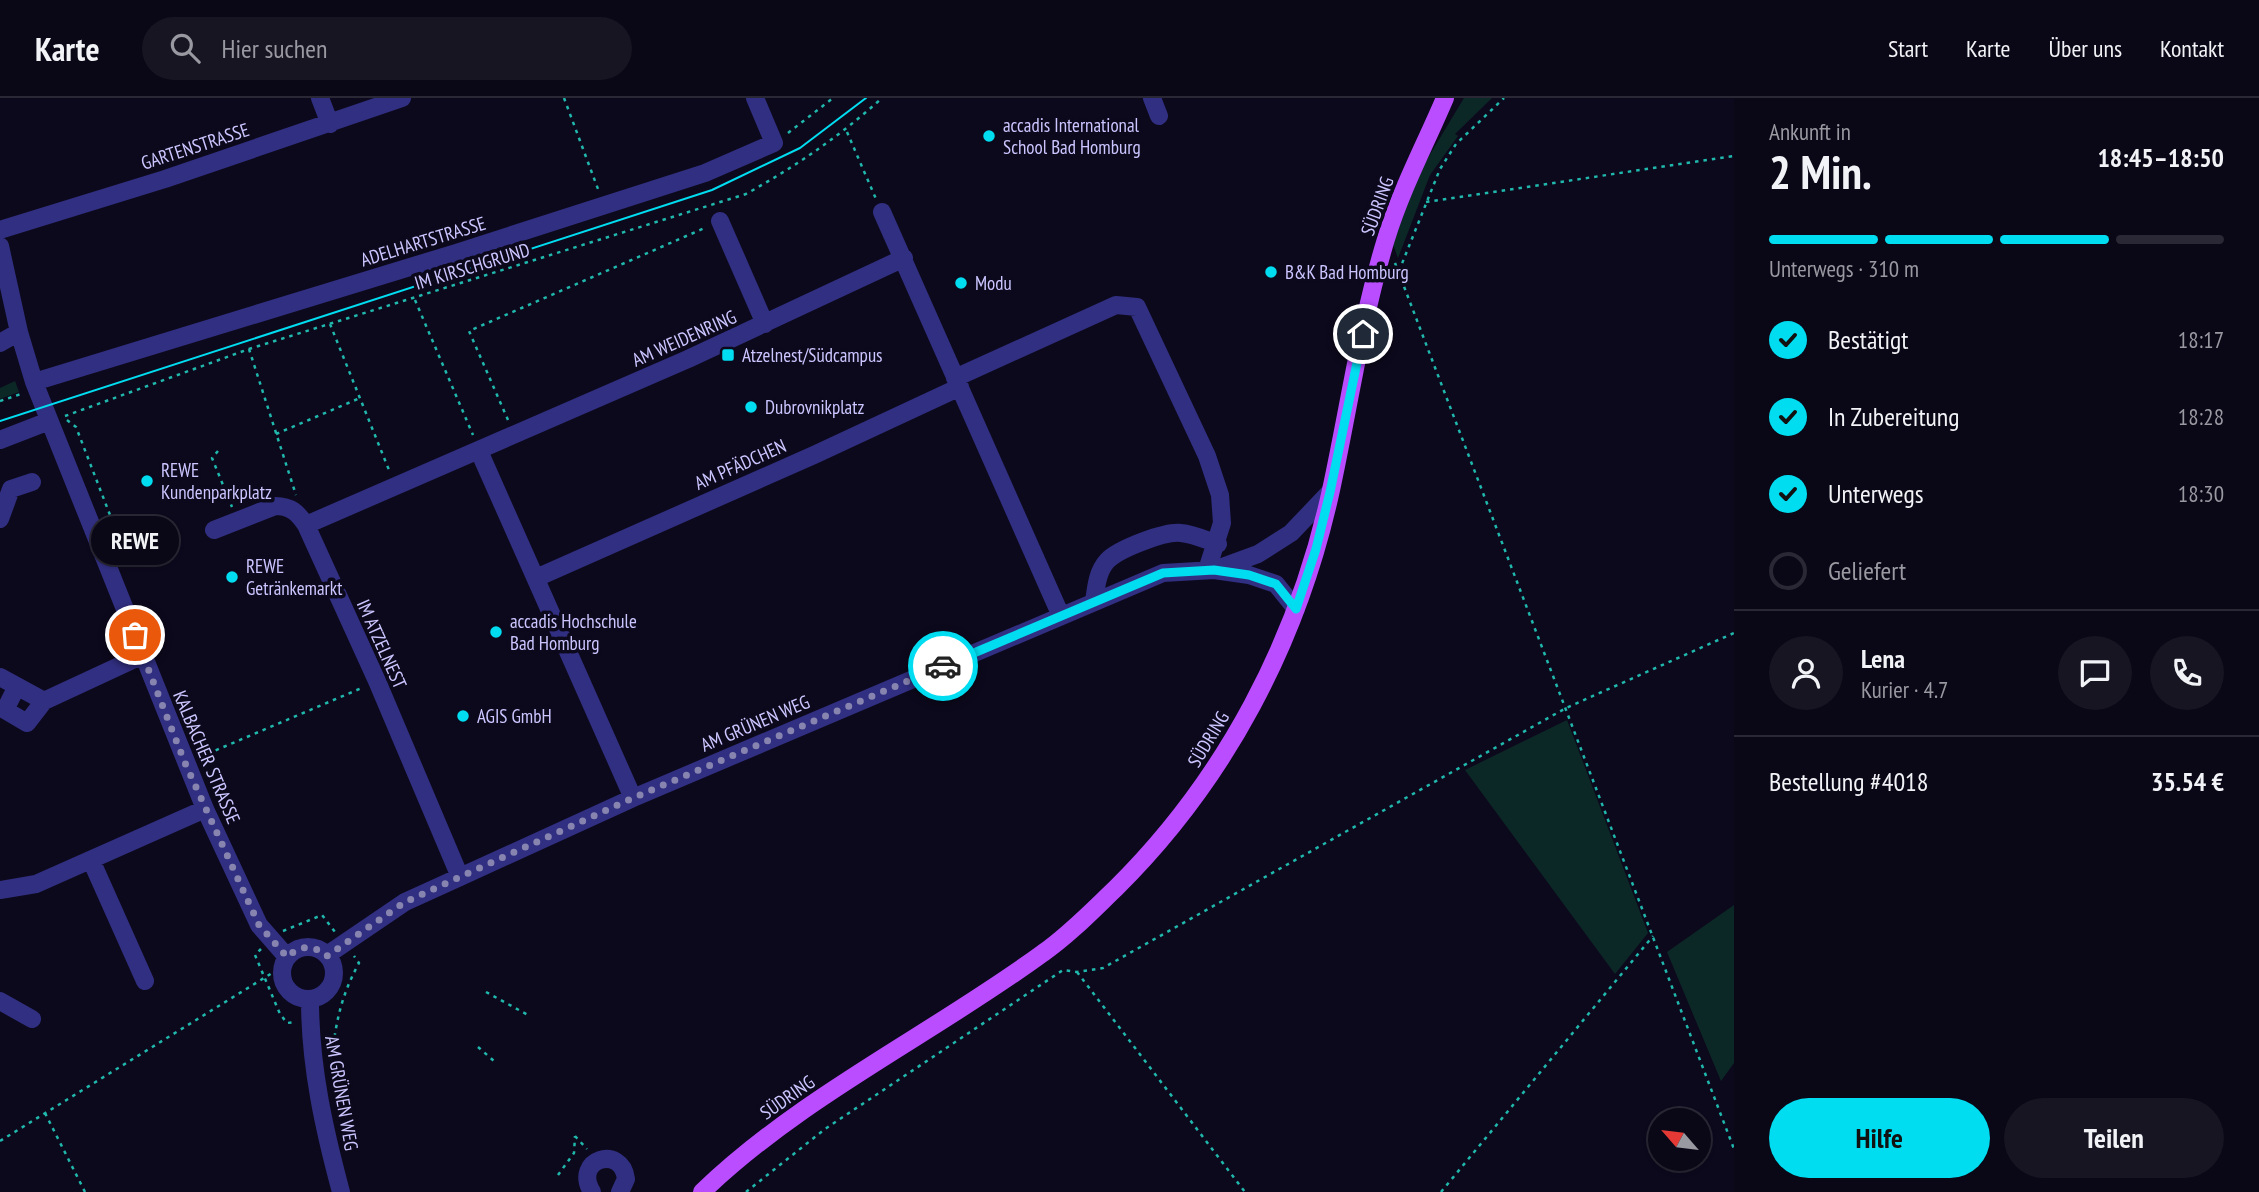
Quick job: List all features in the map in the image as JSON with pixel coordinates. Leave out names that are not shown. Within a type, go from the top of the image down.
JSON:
[{"type":"main road","name":"SÜDRING","points":[[702,1192],[786,1121],[1045,952],[1115,888],[1153,848],[1203,788],[1261,689],[1296,609],[1316,549],[1330,492],[1360,345],[1385,242],[1398,201],[1444,102]]},
{"type":"street","points":[[320,98],[330,124]]},
{"type":"street","name":"GARTENSTRASSE","points":[[0,230],[330,124],[402,98]]},
{"type":"street","points":[[755,98],[774,144]]},
{"type":"street","points":[[1152,98],[1159,116]]},
{"type":"street","name":"ADELHARTSTRASSE","points":[[34,382],[604,206],[705,173],[774,144]]},
{"type":"street","points":[[882,212],[1061,616]]},
{"type":"street","points":[[716,223],[765,324]]},
{"type":"street","name":"KALBACHER STRASSE","points":[[0,246],[19,332],[34,382],[56,419],[142,654],[205,809],[259,925],[284,962]]},
{"type":"street","name":"AM WEIDENRING","points":[[302,519],[396,486],[480,451],[765,324],[904,258]]},
{"type":"street","name":"AM PFÄDCHEN","points":[[536,578],[814,455],[1116,305],[1137,307],[1207,456],[1220,495],[1222,523],[1217,544]]},
{"type":"street","points":[[0,343],[19,332]]},
{"type":"street","points":[[0,440],[56,419]]},
{"type":"street","points":[[480,451],[633,798]]},
{"type":"street","points":[[0,518],[11,489],[32,482]]},
{"type":"street","name":"AM GRÜNEN WEG","points":[[1211,570],[1258,554],[1291,533],[1330,492]]},
{"type":"street","points":[[214,530],[275,506],[282,506],[302,519]]},
{"type":"street","name":"IM ATZELNEST","points":[[302,519],[377,681],[460,877]]},
{"type":"street","points":[[1094,602],[1099,574],[1107,560],[1165,533],[1182,533],[1217,544],[1211,570]]},
{"type":"street","name":"AM GRÜNEN WEG","points":[[327,956],[405,902],[633,798],[1163,573],[1211,570],[1249,575],[1276,584],[1296,609]]},
{"type":"street","points":[[17,686],[5,710],[27,723],[44,701],[142,654]]},
{"type":"street","points":[[0,677],[44,701]]},
{"type":"street","points":[[0,892],[36,884],[205,809]]},
{"type":"street","points":[[91,860],[145,981]]},
{"type":"street","points":[[302,947],[320,950],[327,956],[334,971],[330,987],[325,994],[310,1000],[301,999],[287,991],[281,975],[284,962],[302,947]]},
{"type":"street","name":"AM GRÜNEN WEG","points":[[310,1000],[310,1037],[318,1094],[341,1192]]},
{"type":"street","points":[[0,1001],[33,1019]]},
{"type":"street","points":[[592,1192],[587,1184],[592,1164],[612,1159],[623,1167],[626,1179],[620,1192]]},
{"type":"path","points":[[564,98],[604,206]]},
{"type":"path","points":[[774,144],[833,98]]},
{"type":"path","name":"IM KIRSCHGRUND","points":[[56,419],[249,349],[746,194],[789,170],[846,131],[882,98]]},
{"type":"path","points":[[1504,98],[1456,144],[1440,169],[1399,271],[1734,1149]]},
{"type":"path","points":[[846,131],[882,212]]},
{"type":"path","points":[[1426,202],[1734,156]]},
{"type":"path","points":[[515,435],[469,331],[716,223]]},
{"type":"path","points":[[414,299],[480,451]]},
{"type":"path","points":[[330,324],[396,486]]},
{"type":"path","points":[[249,349],[302,519]]},
{"type":"path","points":[[0,401],[18,395]]},
{"type":"path","points":[[275,435],[360,398]]},
{"type":"path","points":[[56,419],[76,427],[122,546]]},
{"type":"path","points":[[218,451],[212,458],[238,520]]},
{"type":"path","points":[[746,1192],[825,1129],[1063,970],[1077,972],[1103,968],[1566,708],[1734,632]]},
{"type":"path","points":[[205,755],[377,681]]},
{"type":"path","points":[[282,931],[322,915],[337,934]]},
{"type":"path","points":[[1441,1192],[1653,936]]},
{"type":"path","points":[[263,947],[255,955],[265,977],[287,1023],[298,1022]]},
{"type":"path","points":[[330,1066],[336,1021],[345,988],[359,963],[352,953]]},
{"type":"path","points":[[0,1141],[265,977],[284,962]]},
{"type":"path","points":[[1077,972],[1245,1192]]},
{"type":"path","points":[[486,992],[528,1015]]},
{"type":"path","points":[[478,1046],[495,1061]]},
{"type":"path","points":[[45,1113],[85,1192]]},
{"type":"path","points":[[558,1175],[574,1153],[575,1136]]},
{"type":"green space","points":[[1464,98],[1492,98],[1455,134],[1458,136],[1430,175],[1398,258],[1393,244],[1417,176]]},
{"type":"green space","points":[[15,381],[19,392],[0,399],[0,388]]},
{"type":"green space","points":[[1567,720],[1648,933],[1615,974],[1465,770]]},
{"type":"green space","points":[[1734,905],[1734,1063],[1721,1081],[1667,952]]},
{"type":"tram line","points":[[0,421],[712,190],[800,148],[866,98]]},
{"type":"way so far","points":[[135,635],[185,763],[259,925],[287,957],[302,947],[312,947],[327,956],[405,902],[633,798],[943,666]]},
{"type":"place","name":"accadis International School Bad Homburg","points":[[989,136]]},
{"type":"place","name":"B&K Bad Homburg","points":[[1271,272]]},
{"type":"place","name":"Modu","points":[[961,283]]},
{"type":"place","name":"Atzelnest/Südcampus","points":[[728,355]]},
{"type":"place","name":"Dubrovnikplatz","points":[[751,407]]},
{"type":"place","name":"REWE Kundenparkplatz","points":[[147,481]]},
{"type":"place","name":"REWE Getränkemarkt","points":[[232,577]]},
{"type":"place","name":"accadis Hochschule Bad Homburg","points":[[496,632]]},
{"type":"place","name":"REWE","points":[[135,635]]},
{"type":"place","name":"AGIS GmbH","points":[[463,716]]},
{"type":"route","points":[[943,666],[1163,573],[1214,570],[1249,575],[1276,584],[1296,609],[1316,549],[1330,492],[1363,334]]}]
